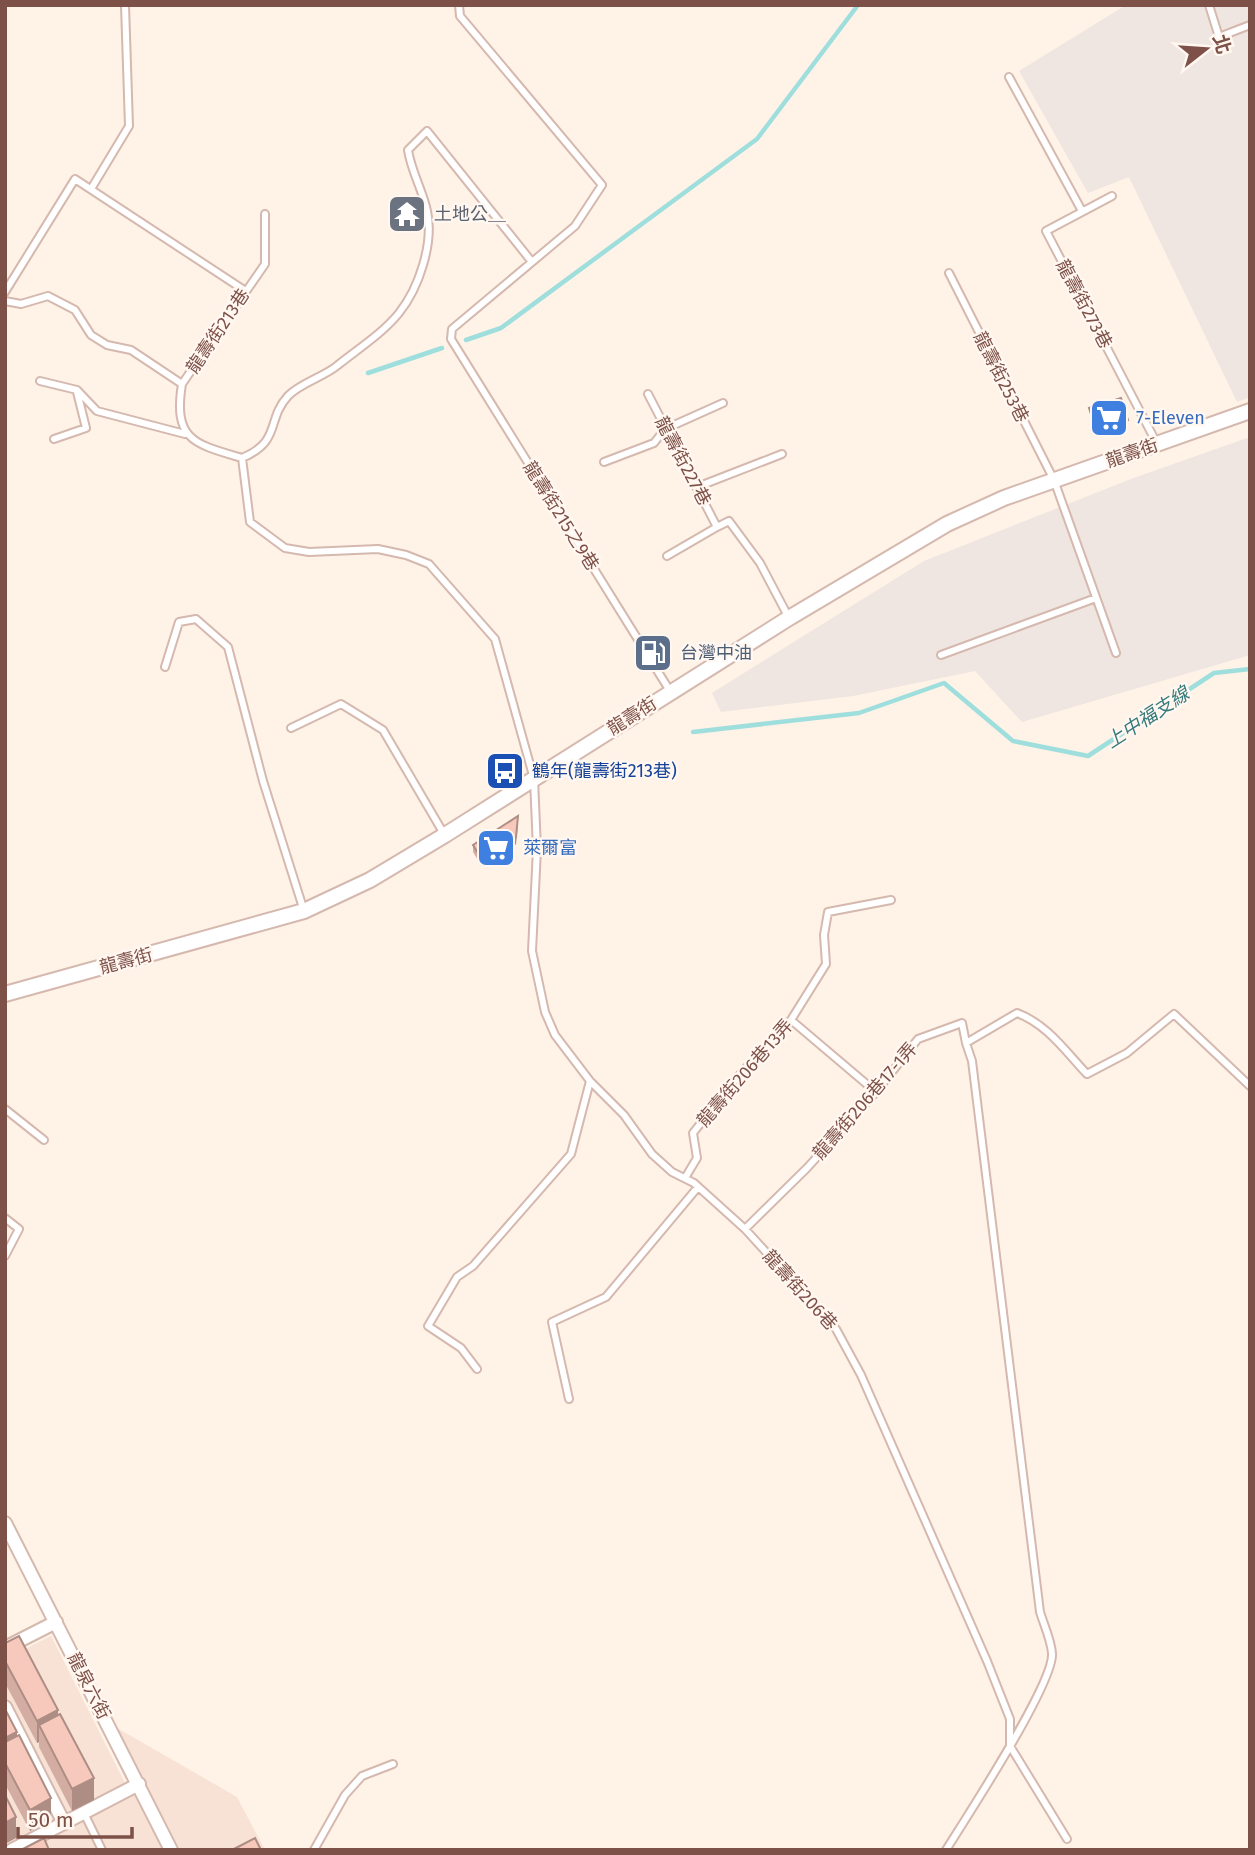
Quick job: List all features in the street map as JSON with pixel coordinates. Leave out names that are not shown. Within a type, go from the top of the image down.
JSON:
[{"type":"street","name":"龍壽街","points":[[5,994],[304,911],[370,880],[445,835],[789,618],[947,524],[1004,498],[1250,411]]},
{"type":"street","name":"龍泉六街","points":[[5,1523],[171,1850]]},
{"type":"street","points":[[5,1648],[56,1622]]},
{"type":"street","points":[[5,1707],[64,1823]]},
{"type":"street","points":[[12,1850],[139,1784]]},
{"type":"lane","points":[[91,190],[129,126],[125,5]]},
{"type":"lane","points":[[40,381],[77,390],[97,411],[186,434],[192,442],[242,458],[259,451],[274,431],[288,396],[330,371],[383,329],[400,311],[419,274],[429,239],[428,214],[408,150],[426,131],[532,262],[575,226],[602,185],[460,16],[459,5]]},
{"type":"lane","points":[[1209,5],[1219,37],[1250,25]]},
{"type":"lane","points":[[1009,77],[1082,211]]},
{"type":"lane","points":[[5,292],[75,179],[244,290]]},
{"type":"lane","name":"龍壽街273巷","points":[[1112,196],[1046,231],[1156,444]]},
{"type":"lane","name":"龍壽街213巷","points":[[186,434],[179,404],[182,384],[244,290],[265,264],[265,214]]},
{"type":"lane","name":"龍壽街215之9巷","points":[[532,262],[452,329],[451,339],[671,692]]},
{"type":"lane","name":"龍壽街253巷","points":[[949,273],[1054,480],[1116,653]]},
{"type":"lane","points":[[5,301],[21,304],[48,296],[75,310],[91,335],[107,345],[131,350],[182,384]]},
{"type":"lane","points":[[54,439],[86,428],[77,390]]},
{"type":"lane","name":"龍壽街227巷","points":[[648,394],[718,527],[729,521],[760,564],[789,618]]},
{"type":"lane","points":[[604,462],[654,443],[665,429],[723,402]]},
{"type":"lane","points":[[697,487],[782,454]]},
{"type":"lane","points":[[242,458],[250,522],[285,548],[309,552],[378,549],[406,555],[429,564],[463,600],[495,639],[534,779]]},
{"type":"lane","points":[[667,556],[718,527]]},
{"type":"lane","points":[[941,655],[1096,598]]},
{"type":"lane","points":[[165,667],[179,622],[196,619],[228,647],[263,781],[304,911]]},
{"type":"lane","points":[[290,728],[341,704],[383,730],[445,835]]},
{"type":"lane","name":"龍壽街206巷","points":[[534,779],[537,849],[531,926],[534,962],[545,1012],[555,1035],[590,1081],[624,1115],[652,1154],[698,1187],[745,1229],[836,1329],[861,1376],[987,1661],[1010,1719],[1010,1746],[1067,1839]]},
{"type":"lane","name":"龍壽街206巷13弄","points":[[685,1178],[697,1158],[693,1133],[734,1081],[791,1020],[826,964],[824,935],[828,912],[891,900]]},
{"type":"lane","points":[[946,1850],[1010,1746],[1048,1673],[1053,1654],[1040,1612],[972,1061],[967,1043],[1017,1013],[1049,1032],[1087,1074],[1126,1053],[1174,1014],[1250,1086]]},
{"type":"lane","points":[[791,1020],[876,1092]]},
{"type":"lane","name":"龍壽街206巷17-1弄","points":[[745,1229],[876,1092],[918,1039],[962,1023],[967,1043]]},
{"type":"lane","points":[[477,1369],[461,1348],[428,1326],[457,1277],[473,1266],[571,1154],[590,1081]]},
{"type":"lane","points":[[5,1109],[44,1140]]},
{"type":"lane","points":[[569,1399],[552,1322],[606,1297],[698,1187]]},
{"type":"lane","points":[[5,1218],[19,1229],[5,1256]]},
{"type":"lane","points":[[314,1850],[345,1795],[362,1776],[393,1764]]},
{"type":"lane","points":[[84,1813],[102,1850]]},
{"type":"shaded area","points":[[1126,5],[1250,5],[1250,397],[1237,402],[1129,177],[1088,193],[1019,71]]},
{"type":"shaded area","points":[[1250,437],[1250,655],[1022,722],[975,671],[853,696],[721,712],[712,693],[924,561],[1131,479]]},
{"type":"shaded area","points":[[51,1636],[127,1787],[5,1848],[5,1659]]},
{"type":"shaded area","points":[[117,1728],[237,1797],[265,1850],[177,1850]]},
{"type":"shaded area","points":[[136,1792],[165,1850],[26,1850]]},
{"type":"building","name":"7-Eleven","points":[[1121,398],[1128,420],[1096,430],[1089,408]]},
{"type":"building","name":"萊爾富","points":[[518,816],[516,837],[498,854],[481,858],[473,845]]},
{"type":"building","points":[[19,1636],[58,1710],[37,1721],[5,1661],[5,1643]]},
{"type":"building","points":[[5,1709],[17,1732],[5,1738]]},
{"type":"building","points":[[60,1714],[94,1778],[72,1789],[39,1725]]},
{"type":"building","points":[[19,1735],[51,1798],[30,1810],[5,1763],[5,1742]]},
{"type":"building","points":[[5,1795],[16,1817],[5,1823]]},
{"type":"building","points":[[44,1838],[49,1850],[21,1850]]},
{"type":"building","points":[[255,1838],[261,1850],[232,1850]]},
{"type":"waterway","points":[[466,340],[501,328],[757,139],[858,5]]},
{"type":"waterway","points":[[368,373],[442,348]]},
{"type":"waterway","name":"上中福支線","points":[[693,732],[859,713],[944,683],[1013,741],[1088,756],[1214,673],[1250,669]]},
{"type":"place","name":"土地公＿","points":[[407,214]]},
{"type":"place","name":"7-Eleven","points":[[1109,418]]},
{"type":"place","name":"台灣中油","points":[[653,653]]},
{"type":"place","name":"鶴年(龍壽街213巷)","points":[[505,771]]},
{"type":"place","name":"萊爾富","points":[[496,848]]}]
